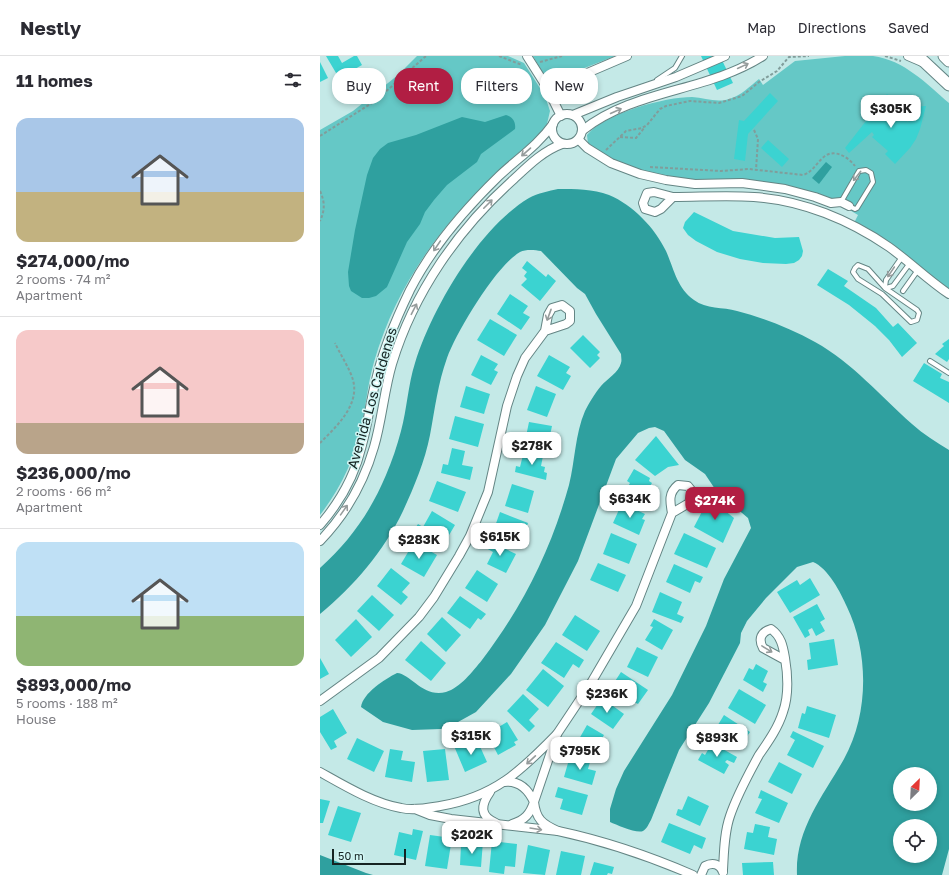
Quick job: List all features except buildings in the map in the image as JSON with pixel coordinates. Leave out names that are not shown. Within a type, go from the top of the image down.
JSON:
[{"type":"street","points":[[527,56],[540,78]]},
{"type":"street","points":[[598,68],[627,56]]},
{"type":"street","points":[[725,56],[676,77],[618,96],[573,115],[561,116],[553,124],[552,129],[555,138],[562,144],[571,144],[579,140],[583,130],[594,121],[646,98],[723,76],[764,56]]},
{"type":"street","points":[[944,56],[949,61]]},
{"type":"street","points":[[905,59],[922,59],[949,85]]},
{"type":"street","points":[[555,104],[561,116]]},
{"type":"street","points":[[573,115],[580,121],[583,130]]},
{"type":"street","name":"Avenida Los Caldenes","points":[[320,525],[344,492],[356,465],[362,446],[384,350],[410,290],[438,244],[454,223],[500,176],[546,134],[553,124]]},
{"type":"street","points":[[579,140],[600,157],[624,168],[666,180],[695,184],[742,183],[786,189],[831,203],[841,202],[849,206]]},
{"type":"street","name":"Avenida Los Caldenes","points":[[320,541],[347,506],[361,483],[374,447],[387,384],[404,330],[430,278],[463,231],[483,209],[540,156],[562,144]]},
{"type":"street","points":[[673,198],[754,197],[792,203],[834,217],[869,234],[902,257],[949,294]]},
{"type":"street","points":[[320,700],[379,658],[419,617],[448,575],[470,536],[488,492],[507,406],[517,376],[525,358],[545,331]]},
{"type":"street","points":[[320,772],[324,777],[376,800],[401,808],[415,809],[456,804],[490,792],[504,782],[520,770],[557,734],[591,683],[636,606],[672,513]]},
{"type":"street","points":[[723,873],[726,831],[732,811],[747,777],[776,728],[783,713],[788,681],[785,660]]},
{"type":"street","points":[[512,825],[523,821],[534,802],[557,734]]},
{"type":"street","points":[[504,782],[511,781],[519,784],[530,794],[534,802],[535,812],[540,819],[546,826],[558,831]]},
{"type":"street","points":[[490,792],[482,804],[483,810],[489,820],[496,823]]},
{"type":"street","points":[[415,809],[430,815],[444,818],[558,831],[589,838],[640,853],[689,873],[707,865],[719,865],[723,873]]},
{"type":"street","points":[[701,875],[703,869],[720,853],[725,846]]},
{"type":"lane","points":[[649,86],[675,68],[682,56]]},
{"type":"lane","points":[[841,202],[859,171],[866,170],[871,173],[873,182],[857,208],[852,208],[849,206]]},
{"type":"lane","points":[[882,294],[885,288],[884,283],[902,257]]},
{"type":"lane","points":[[885,288],[893,286],[910,263]]},
{"type":"lane","points":[[858,266],[868,269],[885,288],[917,310],[919,312],[917,320],[911,322],[882,294],[854,275],[855,268],[858,266]]},
{"type":"lane","points":[[903,292],[918,270]]},
{"type":"lane","points":[[930,361],[949,373]]},
{"type":"path","points":[[320,136],[375,101],[426,56]]},
{"type":"path","points":[[499,56],[520,65],[532,64],[562,56]]},
{"type":"path","points":[[600,157],[626,131],[645,126],[651,122],[660,109],[666,106],[690,101],[719,103],[742,96],[759,82],[777,71],[789,57],[809,56]]},
{"type":"path","points":[[885,56],[905,59]]},
{"type":"path","points":[[620,137],[636,138],[645,126]]},
{"type":"path","points":[[754,130],[758,139],[756,170]]},
{"type":"path","points":[[648,167],[721,171],[756,170],[803,175],[811,171],[824,157],[829,154],[837,154],[848,158],[859,171]]},
{"type":"path","points":[[320,191],[324,199],[324,213],[320,221]]},
{"type":"path","points":[[320,443],[335,430],[353,401],[353,380],[335,343]]},
{"type":"shaded area","points":[[417,56],[508,56],[524,63],[527,68],[461,68],[461,104],[532,104],[532,76],[540,88],[540,104],[548,104],[550,111],[547,124],[537,137],[484,185],[438,237],[418,265],[401,295],[386,327],[374,362],[362,425],[351,461],[341,483],[328,505],[320,515],[320,130],[353,111],[362,104],[386,104],[386,85],[394,78],[394,104],[453,104],[453,68],[405,68]]},
{"type":"shaded area","points":[[533,56],[615,56],[585,68],[540,68]]},
{"type":"shaded area","points":[[845,56],[873,56],[895,62],[914,74],[949,103],[949,290],[903,253],[854,223],[858,215],[831,199],[817,195],[664,176],[629,168],[608,159],[588,144],[587,135],[596,127],[621,113],[652,103],[680,98],[692,97],[720,101],[733,98],[759,79],[763,85],[795,61]]},
{"type":"shaded area","points":[[506,115],[514,120],[515,129],[481,154],[477,162],[447,185],[434,200],[425,212],[420,224],[407,242],[387,287],[376,296],[369,298],[362,298],[351,291],[348,272],[355,230],[367,175],[373,158],[380,149],[388,143],[416,135],[462,117],[485,122]]},
{"type":"shaded area","points":[[826,162],[832,167],[819,184],[812,178]]},
{"type":"shaded area","points":[[558,189],[590,190],[618,199],[635,211],[656,234],[666,251],[680,284],[688,295],[694,300],[704,305],[732,310],[767,320],[787,328],[829,350],[866,380],[916,428],[949,450],[949,849],[942,875],[797,875],[798,859],[805,828],[819,800],[844,759],[858,723],[862,703],[862,663],[854,625],[838,588],[829,575],[819,565],[813,562],[797,567],[766,598],[747,621],[741,633],[740,643],[709,703],[679,750],[646,829],[640,832],[627,829],[610,822],[610,809],[616,789],[624,771],[672,695],[706,626],[724,579],[751,528],[748,518],[717,492],[705,474],[685,460],[664,431],[655,427],[638,433],[616,459],[578,561],[545,625],[511,674],[476,712],[441,729],[412,730],[383,722],[361,707],[370,692],[397,673],[402,674],[431,692],[446,692],[461,683],[482,660],[497,640],[523,598],[554,532],[569,485],[577,438],[585,411],[599,389],[620,366],[621,354],[585,294],[577,288],[541,251],[522,251],[510,259],[478,300],[452,346],[441,377],[430,435],[419,474],[395,526],[377,554],[356,580],[320,614],[320,568],[341,547],[359,525],[380,488],[399,437],[415,363],[433,318],[445,295],[475,249],[492,229],[510,211],[532,196]]},
{"type":"shaded area","points":[[320,855],[366,873],[373,875],[320,875]]}]
